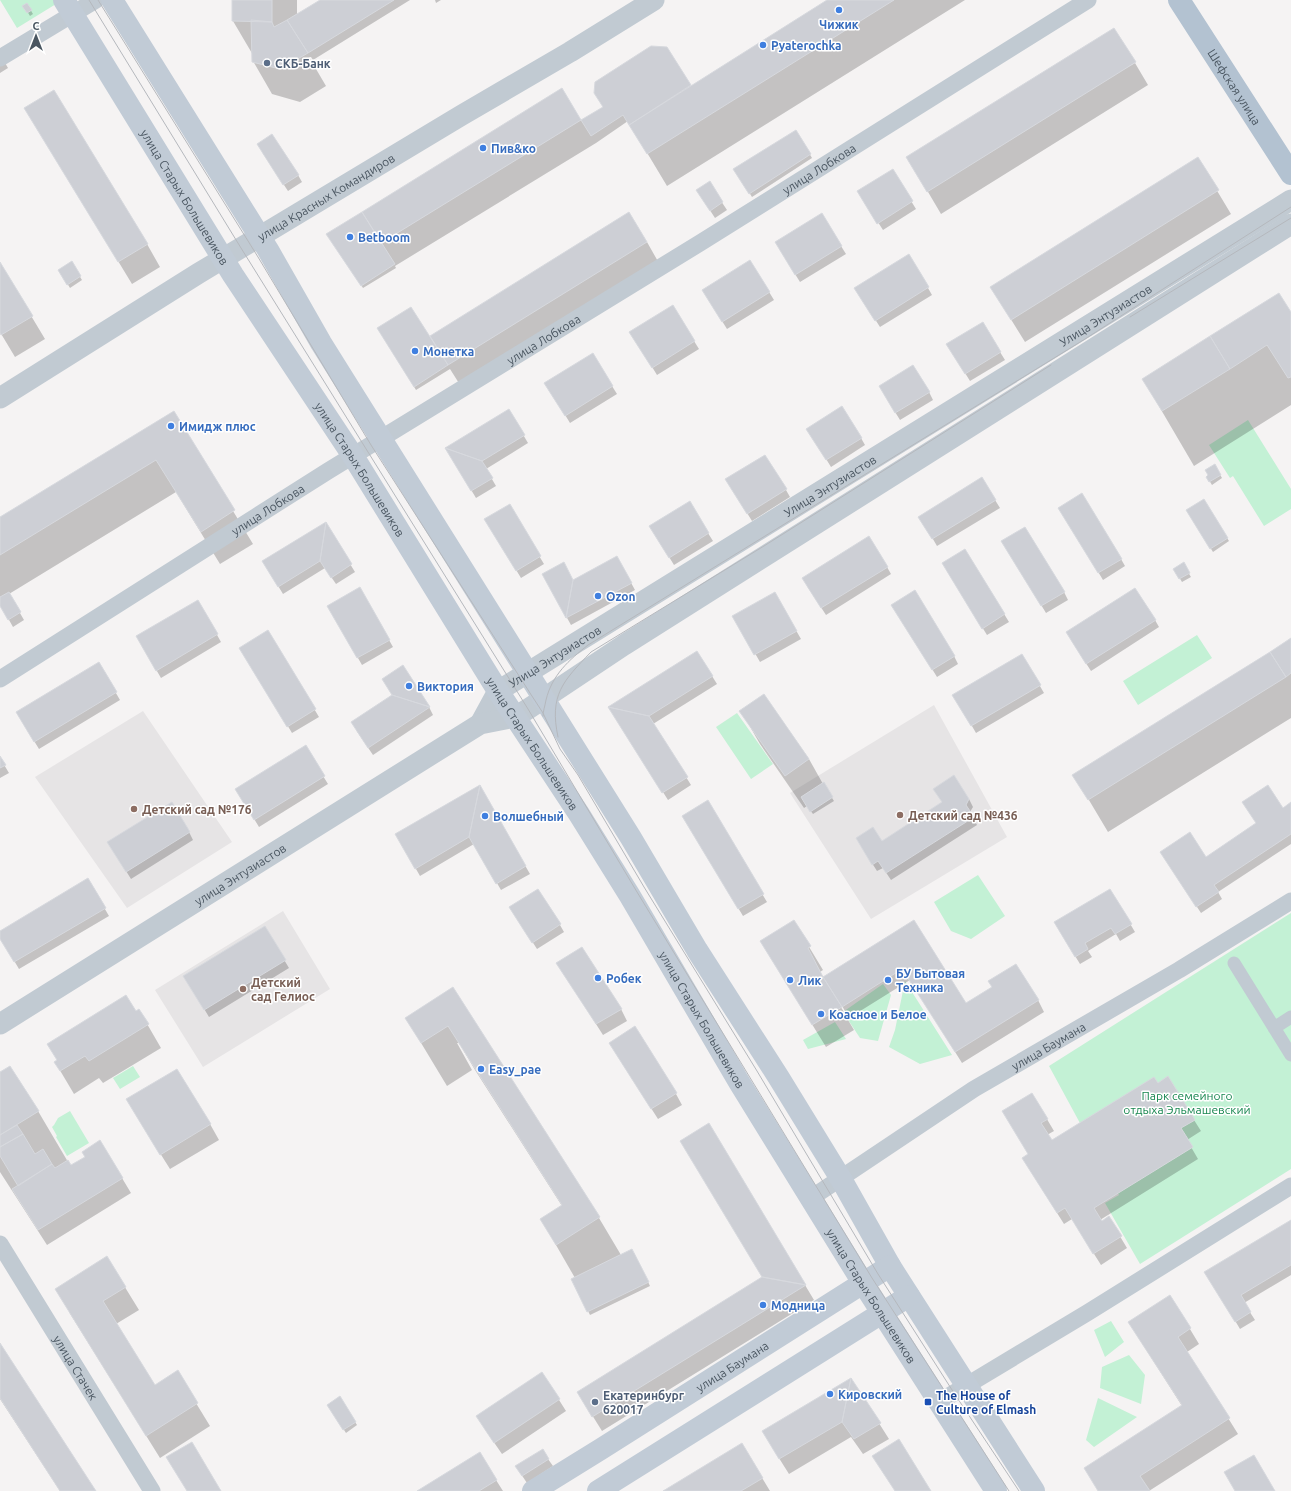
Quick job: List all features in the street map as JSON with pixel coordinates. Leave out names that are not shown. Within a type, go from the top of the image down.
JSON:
[{"type":"main road","points":[[112,0],[260,236],[321,343],[631,838],[697,950],[779,1078],[841,1179],[890,1266],[967,1386],[1031,1490]]},
{"type":"main road","name":"Шефская улица","points":[[1179,0],[1291,174]]},
{"type":"main road","name":"улица Старых Большевиков","points":[[68,7],[223,258],[353,456],[515,718],[579,814],[626,890],[739,1082],[863,1283],[996,1491]]},
{"type":"main road","name":"улица Баумана","points":[[533,1491],[890,1266]]},
{"type":"main road","points":[[598,1491],[909,1296]]},
{"type":"street","points":[[0,58],[68,7],[96,0]]},
{"type":"street","name":"улица Красных Командиров","points":[[0,398],[223,258],[570,52],[654,0]]},
{"type":"street","name":"улица Лобкова","points":[[0,679],[381,438],[700,242],[1088,0]]},
{"type":"street","name":"Улица Энтузиастов","points":[[480,724],[498,691],[1291,200]]},
{"type":"street","name":"Улица Энтузиастов","points":[[480,724],[515,718],[631,641],[1291,224]]},
{"type":"street","name":"улица Энтузиастов","points":[[0,1024],[480,724]]},
{"type":"street","name":"улица Баумана","points":[[811,1198],[974,1090],[1179,970],[1291,901]]},
{"type":"street","points":[[1234,963],[1274,1028],[1290,1050]]},
{"type":"street","points":[[1274,1028],[1291,1017]]},
{"type":"street","points":[[939,1402],[1291,1186]]},
{"type":"street","name":"улица Стачек","points":[[0,1244],[152,1491]]},
{"type":"shaded area","name":"Детский сад №436","points":[[934,705],[1007,837],[871,919],[790,793]]},
{"type":"shaded area","name":"Детский сад №176","points":[[143,711],[232,842],[127,908],[35,777]]},
{"type":"shaded area","name":"Детский сад Гелиос","points":[[283,911],[330,989],[203,1067],[155,990]]},
{"type":"green space","points":[[0,0],[54,0],[56,4],[17,28]]},
{"type":"green space","points":[[1248,420],[1291,489],[1291,509],[1264,526],[1233,476],[1230,478],[1209,445]]},
{"type":"green space","points":[[1197,635],[1212,658],[1138,705],[1123,681]]},
{"type":"green space","points":[[737,713],[773,764],[751,779],[716,727]]},
{"type":"green space","points":[[978,875],[1005,916],[971,939],[951,931],[934,902]]},
{"type":"green space","name":"Парк семейного отдыха Эльмашевский","points":[[1291,913],[1291,1169],[1140,1264],[1105,1203],[1119,1195],[1049,1066]]},
{"type":"green space","points":[[905,981],[952,1055],[920,1064],[889,1047],[895,1030]]},
{"type":"green space","points":[[883,984],[891,995],[878,1041],[860,1038],[843,1012]]},
{"type":"green space","points":[[835,1022],[846,1039],[808,1049],[803,1040]]},
{"type":"green space","points":[[133,1066],[140,1077],[120,1089],[113,1078]]},
{"type":"green space","points":[[70,1111],[89,1143],[67,1156],[52,1127],[58,1118]]},
{"type":"green space","points":[[1111,1321],[1124,1342],[1105,1357],[1094,1330]]},
{"type":"green space","points":[[1129,1355],[1145,1375],[1141,1404],[1100,1388],[1102,1367]]},
{"type":"green space","points":[[1098,1398],[1137,1417],[1094,1447],[1086,1440]]},
{"type":"building","points":[[232,0],[272,0],[272,22],[232,21]]},
{"type":"building","points":[[320,0],[394,0],[308,53],[287,20]]},
{"type":"building","points":[[827,0],[894,0],[647,154],[629,125]]},
{"type":"building","points":[[27,3],[32,10],[27,13],[22,6]]},
{"type":"building","points":[[251,20],[272,22],[274,27],[287,20],[308,53],[280,69],[252,62]]},
{"type":"building","points":[[1114,28],[1136,62],[927,192],[906,157]]},
{"type":"building","points":[[651,46],[667,47],[691,85],[629,125],[623,115],[591,136],[581,120],[603,107],[594,93],[595,82]]},
{"type":"building","points":[[562,88],[581,120],[381,243],[362,212]]},
{"type":"building","points":[[54,90],[148,244],[118,262],[24,108]]},
{"type":"building","points":[[796,130],[811,154],[749,194],[733,169]]},
{"type":"building","points":[[272,134],[299,175],[283,185],[257,144]]},
{"type":"building","points":[[1198,157],[1219,190],[1011,320],[990,287]]},
{"type":"building","points":[[893,169],[913,201],[877,224],[857,191]]},
{"type":"building","points":[[710,181],[723,202],[710,211],[696,190]]},
{"type":"building","points":[[362,212],[395,264],[361,286],[326,234]]},
{"type":"building","points":[[629,212],[647,242],[448,365],[430,336]]},
{"type":"building","points":[[822,213],[842,246],[795,275],[775,242]]},
{"type":"building","points":[[909,254],[929,287],[875,321],[854,288]]},
{"type":"building","points":[[750,260],[770,292],[722,322],[702,290]]},
{"type":"building","points":[[72,261],[81,276],[67,285],[58,270]]},
{"type":"building","points":[[0,262],[33,316],[1,335],[0,333]]},
{"type":"building","points":[[1279,293],[1291,312],[1291,377],[1288,378],[1267,345],[1230,369],[1210,336]]},
{"type":"building","points":[[673,305],[695,341],[652,368],[629,332]]},
{"type":"building","name":"Монетка","points":[[411,307],[448,365],[414,387],[377,328]]},
{"type":"building","points":[[983,322],[1001,352],[965,374],[946,344]]},
{"type":"building","points":[[1210,336],[1230,369],[1162,411],[1142,379]]},
{"type":"building","points":[[593,353],[613,386],[565,416],[544,383]]},
{"type":"building","points":[[913,365],[930,392],[895,413],[879,386]]},
{"type":"building","points":[[842,406],[862,438],[826,460],[806,429]]},
{"type":"building","points":[[509,409],[525,435],[482,461],[445,448]]},
{"type":"building","points":[[174,411],[235,510],[201,532],[156,460],[0,555],[0,517]]},
{"type":"building","points":[[445,448],[482,461],[493,478],[471,491]]},
{"type":"building","points":[[765,455],[787,489],[747,514],[725,479]]},
{"type":"building","points":[[1215,464],[1221,475],[1209,482],[1206,477],[1208,475],[1205,470]]},
{"type":"building","points":[[982,477],[996,500],[932,539],[918,517]]},
{"type":"building","points":[[1082,493],[1122,559],[1098,573],[1058,508]]},
{"type":"building","points":[[1204,499],[1228,538],[1210,549],[1186,510]]},
{"type":"building","points":[[690,501],[709,533],[669,558],[649,526]]},
{"type":"building","points":[[510,504],[541,556],[516,571],[484,519]]},
{"type":"building","points":[[326,522],[352,564],[331,578],[320,561]]},
{"type":"building","points":[[326,522],[320,561],[278,587],[262,561]]},
{"type":"building","points":[[1025,527],[1065,592],[1041,606],[1001,541]]},
{"type":"building","points":[[869,536],[888,567],[821,608],[802,578]]},
{"type":"building","points":[[965,549],[1005,614],[982,629],[942,563]]},
{"type":"building","points":[[617,556],[632,583],[566,618],[573,580]]},
{"type":"building","points":[[564,562],[573,580],[566,618],[542,574]]},
{"type":"building","points":[[1184,562],[1190,573],[1179,579],[1173,569]]},
{"type":"building","points":[[360,587],[390,640],[357,658],[327,606]]},
{"type":"building","points":[[1135,588],[1156,620],[1086,664],[1066,632]]},
{"type":"building","points":[[915,590],[955,656],[932,670],[891,605]]},
{"type":"building","points":[[9,592],[21,612],[8,620],[0,606],[0,597]]},
{"type":"building","points":[[775,592],[797,631],[754,655],[732,616]]},
{"type":"building","points":[[198,600],[218,634],[156,671],[136,636]]},
{"type":"building","points":[[268,630],[316,709],[287,727],[239,648]]},
{"type":"building","points":[[1291,638],[1291,673],[1286,677],[1270,652]]},
{"type":"building","points":[[697,651],[713,676],[649,716],[608,707]]},
{"type":"building","points":[[1270,652],[1286,677],[1088,800],[1072,775]]},
{"type":"building","points":[[1022,654],[1041,685],[971,726],[952,695]]},
{"type":"building","points":[[99,662],[117,692],[34,742],[16,712]]},
{"type":"building","points":[[403,665],[430,707],[392,695],[382,679]]},
{"type":"building","points":[[764,694],[809,759],[785,776],[739,711]]},
{"type":"building","points":[[392,695],[430,707],[368,748],[351,722]]},
{"type":"building","points":[[608,707],[649,716],[688,777],[662,793]]},
{"type":"building","points":[[306,745],[325,776],[254,820],[235,789]]},
{"type":"building","points":[[0,756],[6,765],[0,768]]},
{"type":"building","points":[[954,775],[969,799],[966,805],[974,817],[886,873],[878,861],[872,865],[856,838],[873,827],[882,841],[942,802],[933,789]]},
{"type":"building","points":[[824,782],[833,797],[810,812],[801,797]]},
{"type":"building","points":[[480,785],[469,837],[415,869],[395,834]]},
{"type":"building","points":[[480,785],[526,866],[496,884],[469,837]]},
{"type":"building","points":[[1268,785],[1283,808],[1291,802],[1291,834],[1214,885],[1219,892],[1196,907],[1160,852],[1190,832],[1206,857],[1256,823],[1242,802]]},
{"type":"building","points":[[708,800],[764,894],[738,909],[682,816]]},
{"type":"building","points":[[172,802],[190,832],[126,872],[107,842]]},
{"type":"building","points":[[88,878],[106,908],[14,962],[0,939],[0,931]]},
{"type":"building","points":[[538,889],[561,924],[532,943],[509,907]]},
{"type":"building","points":[[1110,889],[1132,924],[1115,934],[1111,928],[1085,943],[1088,949],[1075,957],[1054,922]]},
{"type":"building","points":[[794,920],[811,946],[808,948],[823,977],[842,1007],[812,1025],[760,941]]},
{"type":"building","points":[[914,920],[966,1003],[992,987],[988,981],[1016,964],[1039,1000],[955,1052],[902,969],[842,1007],[823,977]]},
{"type":"building","points":[[265,926],[286,960],[204,1010],[183,976]]},
{"type":"building","points":[[582,947],[622,1009],[596,1024],[556,963]]},
{"type":"building","points":[[453,987],[600,1217],[556,1245],[540,1219],[562,1205],[448,1026],[421,1043],[405,1018]]},
{"type":"building","points":[[126,995],[136,1011],[139,1009],[149,1024],[89,1061],[85,1056],[60,1071],[54,1062],[57,1060],[47,1044]]},
{"type":"building","points":[[635,1026],[677,1093],[651,1109],[609,1043]]},
{"type":"building","points":[[10,1066],[39,1111],[0,1135],[0,1072]]},
{"type":"building","points":[[177,1069],[211,1124],[160,1155],[126,1099]]},
{"type":"building","points":[[1168,1076],[1195,1120],[1181,1128],[1193,1147],[1094,1208],[1102,1221],[1109,1216],[1122,1236],[1093,1254],[1065,1208],[1057,1213],[1022,1158],[1028,1154],[1002,1111],[1032,1093],[1048,1119],[1041,1123],[1052,1140],[1154,1077],[1158,1083]]},
{"type":"building","points":[[709,1123],[806,1285],[762,1277],[680,1141]]},
{"type":"building","points":[[17,1125],[23,1134],[0,1147],[0,1135]]},
{"type":"building","points":[[23,1134],[35,1154],[43,1149],[52,1164],[18,1186],[0,1156],[0,1147]]},
{"type":"building","points":[[100,1140],[123,1178],[38,1230],[12,1189],[52,1164],[55,1168],[68,1160],[71,1165],[85,1157],[82,1152]]},
{"type":"building","points":[[1291,1220],[1291,1265],[1241,1295],[1251,1312],[1235,1322],[1204,1272]]},
{"type":"building","points":[[632,1249],[649,1282],[587,1312],[571,1279]]},
{"type":"building","points":[[107,1256],[126,1287],[103,1301],[155,1385],[178,1370],[198,1403],[146,1436],[55,1289]]},
{"type":"building","points":[[762,1277],[806,1285],[592,1417],[577,1392]]},
{"type":"building","points":[[1170,1295],[1191,1328],[1178,1337],[1230,1418],[1140,1476],[1150,1491],[1098,1491],[1084,1468],[1182,1405],[1128,1322]]},
{"type":"building","points":[[0,1343],[96,1491],[60,1491],[0,1398]]},
{"type":"building","points":[[542,1372],[560,1399],[494,1443],[476,1416]]},
{"type":"building","points":[[851,1378],[881,1423],[854,1439],[842,1422]]},
{"type":"building","points":[[851,1378],[842,1422],[779,1459],[762,1431]]},
{"type":"building","points":[[340,1396],[356,1422],[343,1430],[327,1405]]},
{"type":"building","points":[[899,1439],[931,1491],[895,1491],[872,1456]]},
{"type":"building","points":[[192,1442],[221,1491],[187,1491],[166,1457]]},
{"type":"building","points":[[742,1443],[763,1478],[741,1491],[663,1491]]},
{"type":"building","points":[[543,1449],[549,1459],[522,1476],[515,1466]]},
{"type":"building","points":[[480,1452],[497,1480],[479,1491],[417,1491]]},
{"type":"building","points":[[1254,1455],[1275,1491],[1235,1491],[1224,1472]]},
{"type":"tram line","points":[[89,0],[241,248],[528,709],[637,892],[872,1278],[1009,1491]]},
{"type":"tram line","points":[[98,0],[258,257],[371,445],[543,713],[560,749],[578,775],[878,1274],[1019,1491]]},
{"type":"tram line","points":[[543,716],[546,700],[552,683],[568,662],[588,645],[1085,339],[1291,207]]},
{"type":"tram line","points":[[1130,317],[1291,218]]},
{"type":"tram line","points":[[558,737],[555,710],[557,699],[566,681],[591,652],[764,546],[1051,365]]},
{"type":"place","name":"Чижик","points":[[839,10]]},
{"type":"place","name":"Pyaterochka","points":[[763,45]]},
{"type":"place","name":"СКБ-Банк","points":[[267,63]]},
{"type":"place","name":"Пив&ко","points":[[483,148]]},
{"type":"place","name":"Betboom","points":[[350,237]]},
{"type":"place","name":"Монетка","points":[[415,351]]},
{"type":"place","name":"Имидж плюс","points":[[171,426]]},
{"type":"place","name":"Ozon","points":[[598,596]]},
{"type":"place","name":"Виктория","points":[[409,686]]},
{"type":"place","name":"Детский сад №176","points":[[134,809]]},
{"type":"place","name":"Детский сад №436","points":[[900,815]]},
{"type":"place","name":"Волшебный","points":[[485,816]]},
{"type":"place","name":"Робек","points":[[598,978]]},
{"type":"place","name":"Лик","points":[[790,980]]},
{"type":"place","name":"БУ Бытовая Техника","points":[[888,980]]},
{"type":"place","name":"Детский сад Гелиос","points":[[243,989]]},
{"type":"place","name":"Коасное и Белое","points":[[821,1014]]},
{"type":"place","name":"Easy_pae","points":[[481,1069]]},
{"type":"place","name":"Модница","points":[[763,1305]]},
{"type":"place","name":"Кировский","points":[[830,1394]]},
{"type":"place","name":"Екатеринбург 620017","points":[[595,1402]]},
{"type":"place","name":"The House of Culture of Elmash","points":[[928,1402]]}]
